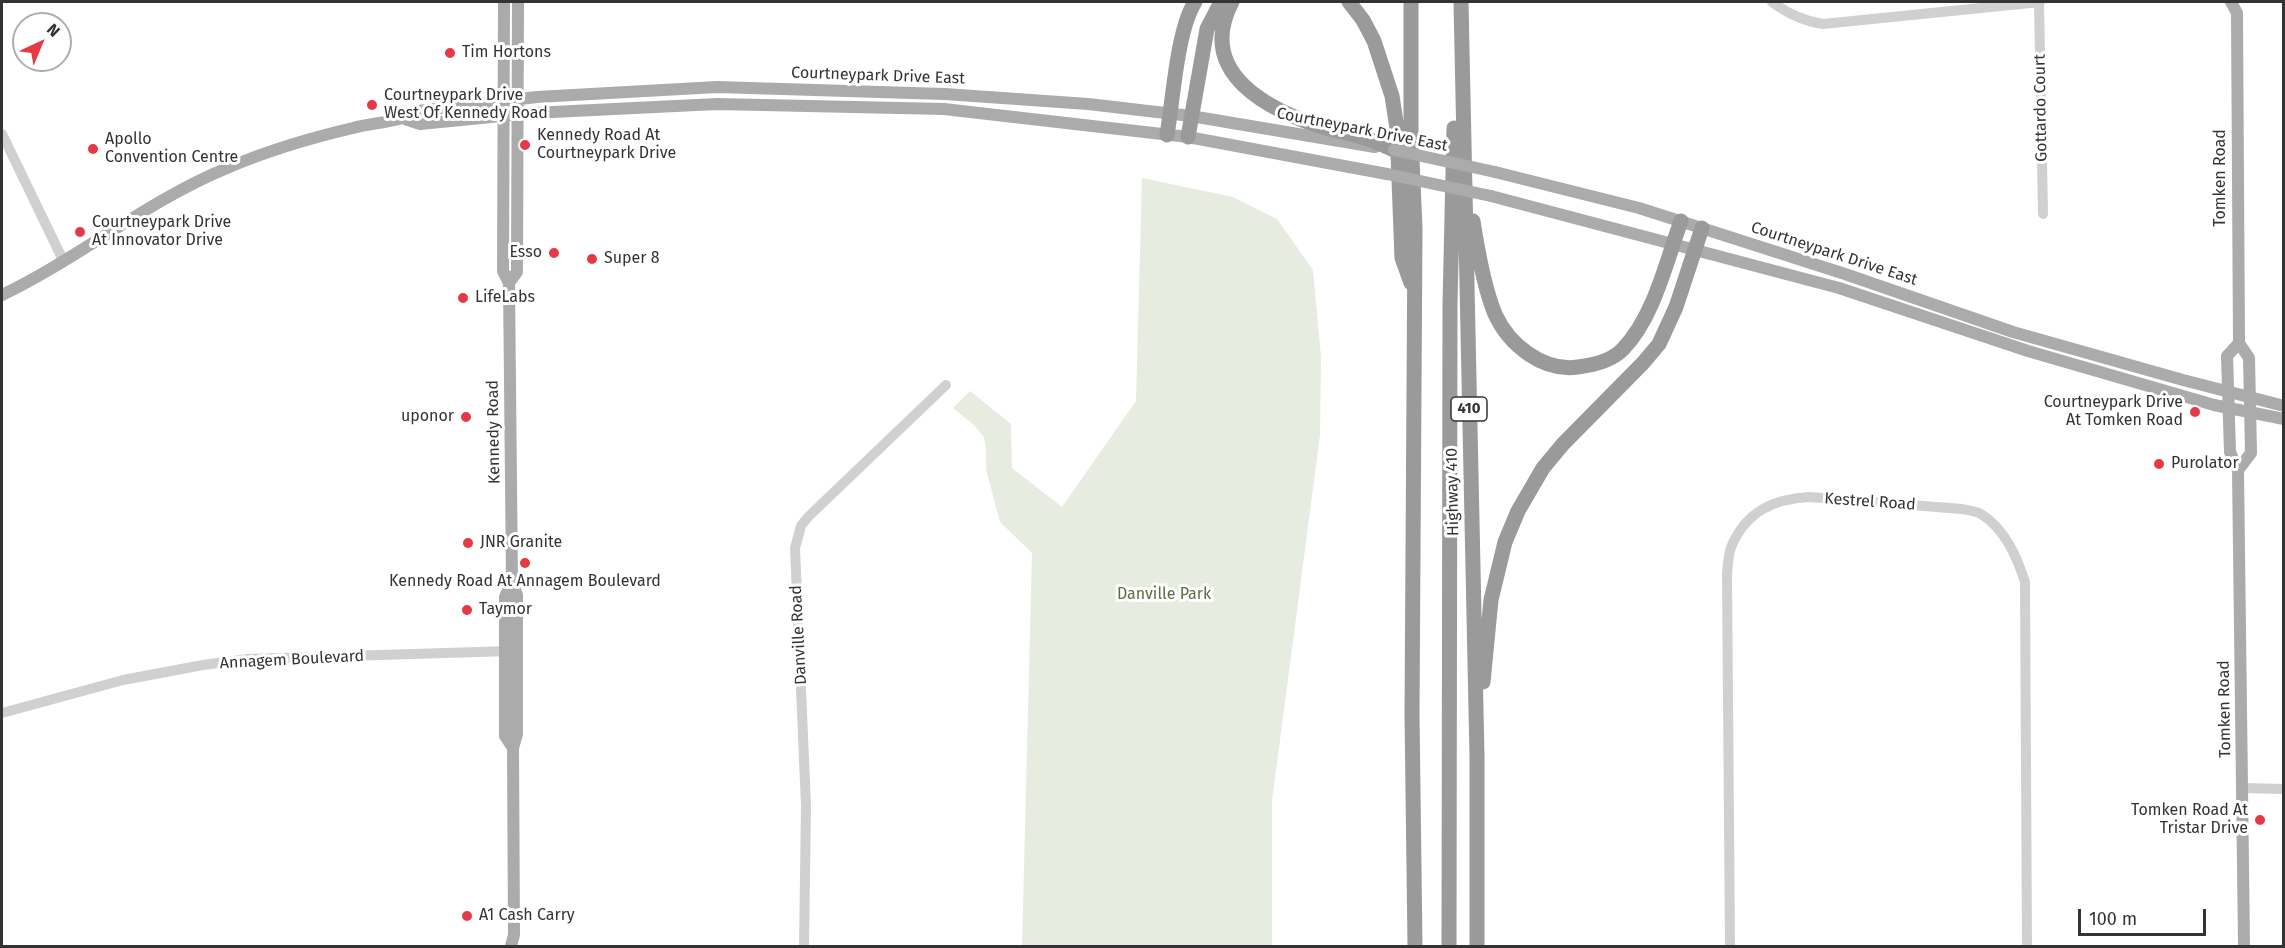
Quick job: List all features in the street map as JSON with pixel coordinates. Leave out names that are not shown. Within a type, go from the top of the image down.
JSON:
[{"type":"highway","points":[[1167,135],[1181,42],[1186,22],[1195,2]]},
{"type":"highway","points":[[1188,137],[1207,29],[1221,2]]},
{"type":"highway","points":[[1232,2],[1221,30],[1222,45],[1232,72],[1249,91],[1293,116],[1329,129],[1364,137],[1394,150]]},
{"type":"highway","points":[[1349,2],[1363,20],[1374,41],[1392,96],[1397,128],[1402,258],[1414,291]]},
{"type":"highway","points":[[1411,2],[1411,136],[1415,228],[1412,714],[1415,946]]},
{"type":"highway","points":[[1449,946],[1450,304],[1455,2]]},
{"type":"highway","name":"Highway 410","points":[[1461,2],[1477,756],[1477,946]]},
{"type":"highway","points":[[1462,62],[1471,145],[1473,222],[1496,314],[1514,343],[1540,362],[1570,368],[1598,364],[1622,351],[1643,323],[1681,221]]},
{"type":"highway","points":[[1477,756],[1491,600],[1505,542],[1518,511],[1543,468],[1587,417],[1643,363],[1659,344],[1676,307],[1702,228]]},
{"type":"main road","name":"Kennedy Road","points":[[504,2],[503,271],[509,283],[512,581],[517,595],[511,651],[517,734],[513,748],[514,943]]},
{"type":"main road","name":"Kennedy Road","points":[[509,283],[517,272],[518,2]]},
{"type":"main road","name":"Tomken Road","points":[[2238,470],[2251,453],[2249,358],[2239,343],[2234,7],[2243,2]]},
{"type":"main road","name":"Courtneypark Drive East","points":[[2,296],[170,195],[228,168],[319,136],[405,119],[418,111],[503,101],[717,87],[945,94],[1088,104],[1191,116],[1394,150],[1495,172],[1639,208],[2013,332],[2283,406]]},
{"type":"main road","name":"Courtneypark Drive East","points":[[405,119],[420,124],[503,116],[717,104],[944,109],[1188,137],[1491,196],[1673,242],[1839,288],[2028,351],[2229,408],[2283,419]]},
{"type":"main road","name":"Tomken Road","points":[[2239,343],[2227,356],[2230,453],[2238,470],[2244,946]]},
{"type":"street","points":[[1772,2],[1806,21],[1823,24],[2039,2]]},
{"type":"street","name":"Gottardo Court","points":[[2039,2],[2043,214]]},
{"type":"street","points":[[2,134],[63,260]]},
{"type":"street","name":"Danville Road","points":[[804,946],[806,806],[795,548],[801,525],[808,517],[946,385]]},
{"type":"street","name":"Kestrel Road","points":[[1730,946],[1727,574],[1731,547],[1742,529],[1770,504],[1788,498],[1809,497],[1962,508],[1980,514],[2007,541],[2018,561],[2025,582],[2027,946]]},
{"type":"street","name":"Annagem Boulevard","points":[[2,713],[129,679],[248,659],[511,651]]},
{"type":"street","points":[[2242,788],[2283,789]]},
{"type":"green space","name":"Danville Park","points":[[1142,178],[1233,197],[1277,219],[1313,270],[1321,357],[1320,435],[1272,801],[1272,946],[1022,946],[1032,553],[1000,522],[986,469],[984,437],[974,425],[953,408],[970,391],[1011,424],[1012,468],[1062,507],[1136,401]]},
{"type":"place","name":"Tim Hortons","points":[[450,53]]},
{"type":"place","name":"Courtneypark Drive West Of Kennedy Road","points":[[372,105]]},
{"type":"place","name":"Kennedy Road At Courtneypark Drive","points":[[525,145]]},
{"type":"place","name":"Apollo Convention Centre","points":[[93,149]]},
{"type":"place","name":"Courtneypark Drive At Innovator Drive","points":[[80,232]]},
{"type":"place","name":"Esso","points":[[554,253]]},
{"type":"place","name":"Super 8","points":[[592,259]]},
{"type":"place","name":"LifeLabs","points":[[463,298]]},
{"type":"place","name":"Courtneypark Drive At Tomken Road","points":[[2195,412]]},
{"type":"place","name":"uponor","points":[[466,417]]},
{"type":"place","name":"Purolator","points":[[2159,464]]},
{"type":"place","name":"JNR Granite","points":[[468,543]]},
{"type":"place","name":"Kennedy Road At Annagem Boulevard","points":[[525,563]]},
{"type":"place","name":"Taymor","points":[[467,610]]},
{"type":"place","name":"Tomken Road At Tristar Drive","points":[[2260,820]]},
{"type":"place","name":"A1 Cash Carry","points":[[467,916]]}]
